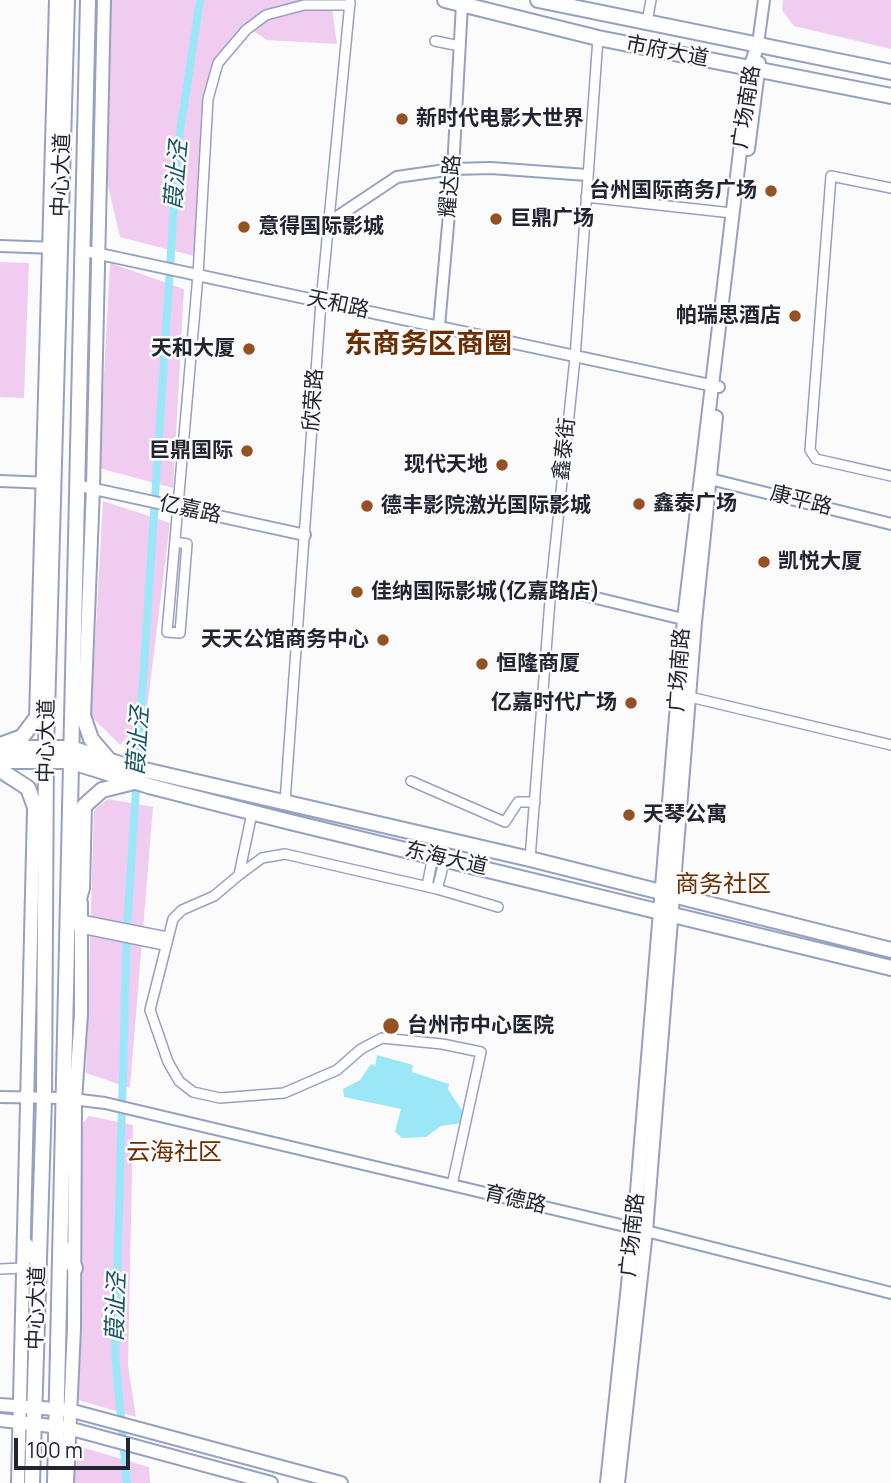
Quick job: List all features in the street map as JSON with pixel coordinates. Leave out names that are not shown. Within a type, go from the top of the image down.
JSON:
[{"type":"main road","points":[[54,248],[56,0]]},
{"type":"main road","name":"中心大道","points":[[55,1483],[63,1409],[61,1244],[69,1099],[67,937],[88,0]]},
{"type":"main road","points":[[86,25],[101,0]]},
{"type":"main road","points":[[84,717],[99,254],[101,0]]},
{"type":"main road","name":"市府大道","points":[[445,0],[598,38],[891,96]]},
{"type":"main road","name":"市府大道","points":[[538,0],[891,72]]},
{"type":"main road","name":"中心大道","points":[[32,1483],[27,1406],[31,1266],[44,1098],[39,914],[46,843],[48,483],[54,248],[65,5]]},
{"type":"main road","name":"广场南路","points":[[669,894],[690,697],[690,621],[710,478],[715,386],[758,44]]},
{"type":"main road","name":"广场南路","points":[[618,1483],[668,912],[690,621],[732,213],[755,69]]},
{"type":"main road","points":[[36,719],[48,483]]},
{"type":"main road","points":[[73,684],[91,739],[117,763]]},
{"type":"main road","points":[[0,746],[22,737],[47,704]]},
{"type":"main road","name":"东海大道","points":[[0,746],[46,755]]},
{"type":"main road","name":"东海大道","points":[[0,761],[46,755],[71,755],[117,763],[530,859],[891,950]]},
{"type":"main road","name":"东海大道","points":[[71,755],[139,783],[253,813],[891,968]]},
{"type":"main road","points":[[0,770],[27,788],[46,843]]},
{"type":"main road","points":[[63,1409],[75,1268],[69,1099],[81,924],[84,806],[102,790],[139,783]]},
{"type":"main road","points":[[31,1266],[25,1244],[28,1098],[39,914],[34,802]]},
{"type":"main road","points":[[67,937],[82,888]]},
{"type":"main road","name":"广场南路","points":[[607,1483],[640,1230]]},
{"type":"main road","points":[[61,1244],[75,1268]]},
{"type":"main road","points":[[0,1405],[63,1409],[341,1483]]},
{"type":"main road","points":[[0,1420],[62,1427],[271,1483]]},
{"type":"main road","points":[[18,1483],[27,1421]]},
{"type":"main road","points":[[62,1427],[67,1483]]},
{"type":"street","points":[[647,22],[651,0]]},
{"type":"street","points":[[758,44],[764,0]]},
{"type":"street","points":[[176,542],[187,544],[180,633],[167,632],[198,275],[208,99],[218,63],[246,30],[267,15],[304,5],[350,2]]},
{"type":"street","name":"欣荣路","points":[[285,802],[320,302],[350,2]]},
{"type":"street","name":"耀达路","points":[[439,326],[453,169],[462,4]]},
{"type":"street","name":"鑫泰街","points":[[530,859],[551,587],[575,358],[598,38]]},
{"type":"street","points":[[435,41],[460,46]]},
{"type":"street","points":[[328,223],[397,177],[453,169],[523,169],[587,175]]},
{"type":"street","points":[[891,188],[831,176],[810,450],[816,459],[891,476]]},
{"type":"street","points":[[586,197],[732,213]]},
{"type":"street","points":[[0,246],[54,248]]},
{"type":"street","name":"天和路","points":[[81,250],[715,386]]},
{"type":"street","name":"康平路","points":[[710,478],[891,524]]},
{"type":"street","points":[[0,481],[48,483]]},
{"type":"street","name":"亿嘉路","points":[[76,485],[304,535]]},
{"type":"street","points":[[551,587],[690,621]]},
{"type":"street","points":[[690,697],[891,745]]},
{"type":"street","points":[[411,781],[505,822],[518,802],[535,802]]},
{"type":"street","points":[[239,875],[253,813]]},
{"type":"street","points":[[452,1185],[481,1052],[422,1041],[382,1038],[361,1049],[337,1070],[284,1093],[220,1098],[193,1092],[179,1081],[168,1062],[150,1010],[165,941],[173,919],[182,910],[214,896],[262,858],[272,854],[285,854],[427,886],[498,906]]},
{"type":"street","points":[[427,886],[439,858]]},
{"type":"street","points":[[437,889],[439,858]]},
{"type":"street","points":[[81,924],[165,941]]},
{"type":"street","points":[[0,1097],[69,1099]]},
{"type":"street","name":"育德路","points":[[69,1099],[105,1103],[139,1111],[640,1230],[891,1293]]},
{"type":"street","points":[[0,1269],[31,1266]]},
{"type":"shaded area","points":[[111,0],[331,0],[337,44],[267,40],[247,27],[214,60],[194,256],[120,237],[107,182]]},
{"type":"shaded area","points":[[783,0],[891,0],[891,49],[794,26],[782,10]]},
{"type":"shaded area","points":[[0,262],[29,263],[24,398],[0,397]]},
{"type":"shaded area","points":[[110,263],[184,289],[173,488],[99,468]]},
{"type":"shaded area","points":[[103,501],[170,523],[146,717],[120,745],[91,716]]},
{"type":"shaded area","points":[[108,799],[153,807],[130,1088],[86,1073],[94,810]]},
{"type":"shaded area","points":[[89,1116],[133,1125],[128,1365],[136,1417],[79,1400],[81,1125]]},
{"type":"shaded area","points":[[84,1448],[149,1467],[150,1483],[72,1483],[73,1458]]},
{"type":"water","points":[[377,1055],[413,1065],[412,1072],[449,1084],[448,1089],[465,1115],[462,1123],[441,1126],[426,1137],[402,1138],[395,1132],[401,1109],[344,1097],[343,1089],[360,1080],[371,1064],[375,1066]]},
{"type":"waterway","name":"葭沚泾","points":[[127,1483],[115,1354],[127,927],[178,145],[200,0]]},
{"type":"place","name":"新时代电影大世界","points":[[402,119]]},
{"type":"place","name":"台州国际商务广场","points":[[771,191]]},
{"type":"place","name":"巨鼎广场","points":[[496,219]]},
{"type":"place","name":"意得国际影城","points":[[244,227]]},
{"type":"place","name":"帕瑞思酒店","points":[[795,316]]},
{"type":"place","name":"天和大厦","points":[[249,349]]},
{"type":"place","name":"巨鼎国际","points":[[247,451]]},
{"type":"place","name":"现代天地","points":[[502,465]]},
{"type":"place","name":"鑫泰广场","points":[[639,504]]},
{"type":"place","name":"德丰影院激光国际影城","points":[[367,506]]},
{"type":"place","name":"凯悦大厦","points":[[764,562]]},
{"type":"place","name":"佳纳国际影城(亿嘉路店)","points":[[357,592]]},
{"type":"place","name":"天天公馆商务中心","points":[[383,640]]},
{"type":"place","name":"恒隆商厦","points":[[482,664]]},
{"type":"place","name":"亿嘉时代广场","points":[[631,703]]},
{"type":"place","name":"天琴公寓","points":[[629,815]]},
{"type":"place","name":"台州市中心医院","points":[[391,1026]]},
{"type":"district","name":"东商务区商圈","points":[[428,345]]},
{"type":"district","name":"商务社区","points":[[723,885]]},
{"type":"district","name":"云海社区","points":[[174,1153]]}]
